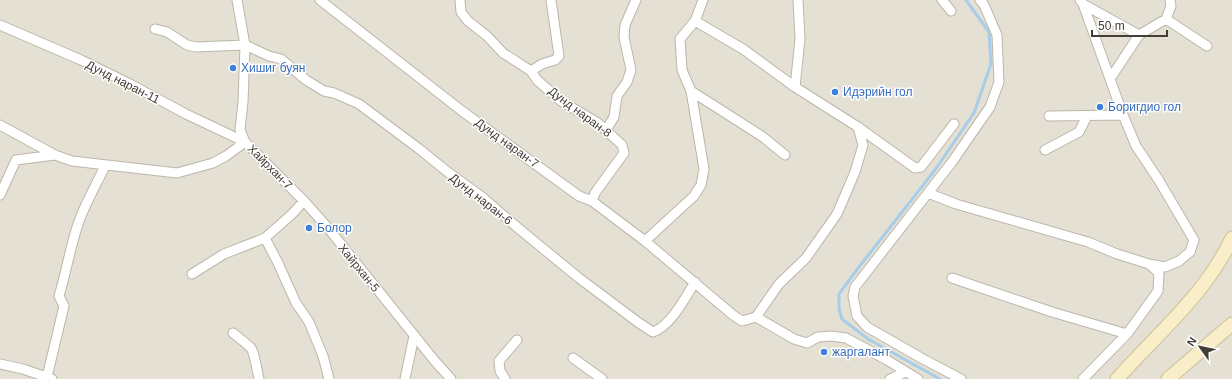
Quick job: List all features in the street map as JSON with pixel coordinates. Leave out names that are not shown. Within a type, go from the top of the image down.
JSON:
[{"type":"main road","points":[[1117,379],[1166,327],[1208,278],[1226,251],[1232,238]]},
{"type":"main road","points":[[1168,379],[1232,324]]},
{"type":"street","points":[[237,0],[245,45],[243,102],[240,130],[245,142]]},
{"type":"street","name":"Дунд наран-7","points":[[320,0],[468,116],[579,196],[592,201],[645,241],[733,315],[742,320],[756,317]]},
{"type":"street","name":"Дунд наран-8","points":[[460,0],[461,12],[468,21],[487,36],[503,53],[531,71],[537,80],[561,101],[598,123],[622,145],[624,153],[595,192],[592,201]]},
{"type":"street","points":[[531,71],[542,64],[555,60],[560,56],[551,0]]},
{"type":"street","points":[[606,130],[614,117],[617,96],[627,82],[631,70],[624,37],[625,24],[636,0]]},
{"type":"street","points":[[645,241],[694,196],[701,185],[704,170],[691,91],[682,70],[680,39],[695,21],[703,0]]},
{"type":"street","points":[[795,87],[800,39],[798,0]]},
{"type":"street","points":[[942,0],[951,11]]},
{"type":"street","points":[[962,379],[867,327],[857,316],[853,296],[855,287],[952,162],[990,107],[999,82],[997,35],[984,5],[980,0]]},
{"type":"street","points":[[1110,79],[1139,35],[1166,19],[1171,6],[1170,0]]},
{"type":"street","points":[[928,193],[956,204],[1088,242],[1117,254],[1149,264],[1165,267],[1179,261],[1190,252],[1194,240],[1158,179],[1136,146],[1123,115],[1082,2]]},
{"type":"street","points":[[1082,2],[1139,35]]},
{"type":"street","points":[[1166,19],[1207,46]]},
{"type":"street","points":[[695,21],[743,48],[795,87],[858,127],[916,168],[921,167],[954,124]]},
{"type":"street","name":"Дунд наран-11","points":[[0,24],[130,84],[186,114],[245,142]]},
{"type":"street","points":[[155,29],[167,32],[187,45],[196,47],[229,47],[245,45]]},
{"type":"street","name":"Дунд наран-6","points":[[245,45],[269,56],[281,59],[306,80],[324,91],[344,97],[359,104],[449,173],[482,196],[579,278],[653,332],[659,330],[678,310],[695,282]]},
{"type":"street","points":[[691,91],[763,137],[785,155]]},
{"type":"street","points":[[1049,116],[1123,115]]},
{"type":"street","points":[[1045,150],[1079,132],[1087,116]]},
{"type":"street","name":"Хайрхан-7","points":[[0,125],[55,154],[72,161],[176,173],[213,163],[226,156],[245,142],[304,201]]},
{"type":"street","points":[[858,127],[864,145],[855,172],[837,214],[806,258],[779,284],[756,317],[794,339],[807,343],[818,337],[831,336],[846,338],[918,379]]},
{"type":"street","points":[[0,195],[16,160],[55,154]]},
{"type":"street","points":[[0,364],[23,369],[49,378],[64,306],[59,296],[72,245],[78,224],[106,166]]},
{"type":"street","points":[[192,274],[224,254],[265,238],[304,201]]},
{"type":"street","name":"Хайрхан-5","points":[[304,201],[328,228],[442,370],[452,379]]},
{"type":"street","points":[[265,238],[296,304],[309,322],[323,356],[329,379]]},
{"type":"street","points":[[1083,379],[1127,334],[1158,291],[1159,273],[1149,264]]},
{"type":"street","points":[[952,278],[1052,312],[1127,334]]},
{"type":"street","points":[[233,333],[251,349],[255,356],[255,364],[259,379]]},
{"type":"street","points":[[405,379],[414,336]]},
{"type":"street","points":[[505,379],[500,371],[500,361],[517,340]]},
{"type":"street","points":[[574,358],[602,379]]},
{"type":"street","points":[[890,379],[906,372]]},
{"type":"shaded area","points":[[0,0],[1232,0],[1232,379],[0,379]]},
{"type":"waterway","points":[[940,379],[868,339],[842,319],[839,309],[839,294],[935,170],[974,113],[991,64],[989,32],[966,0]]},
{"type":"place","name":"Хишиг буян","points":[[233,68]]},
{"type":"place","name":"Идэрийн гол","points":[[835,92]]},
{"type":"place","name":"Боригдио гол","points":[[1100,107]]},
{"type":"place","name":"Болор","points":[[309,228]]},
{"type":"place","name":"жаргалант","points":[[824,352]]}]
